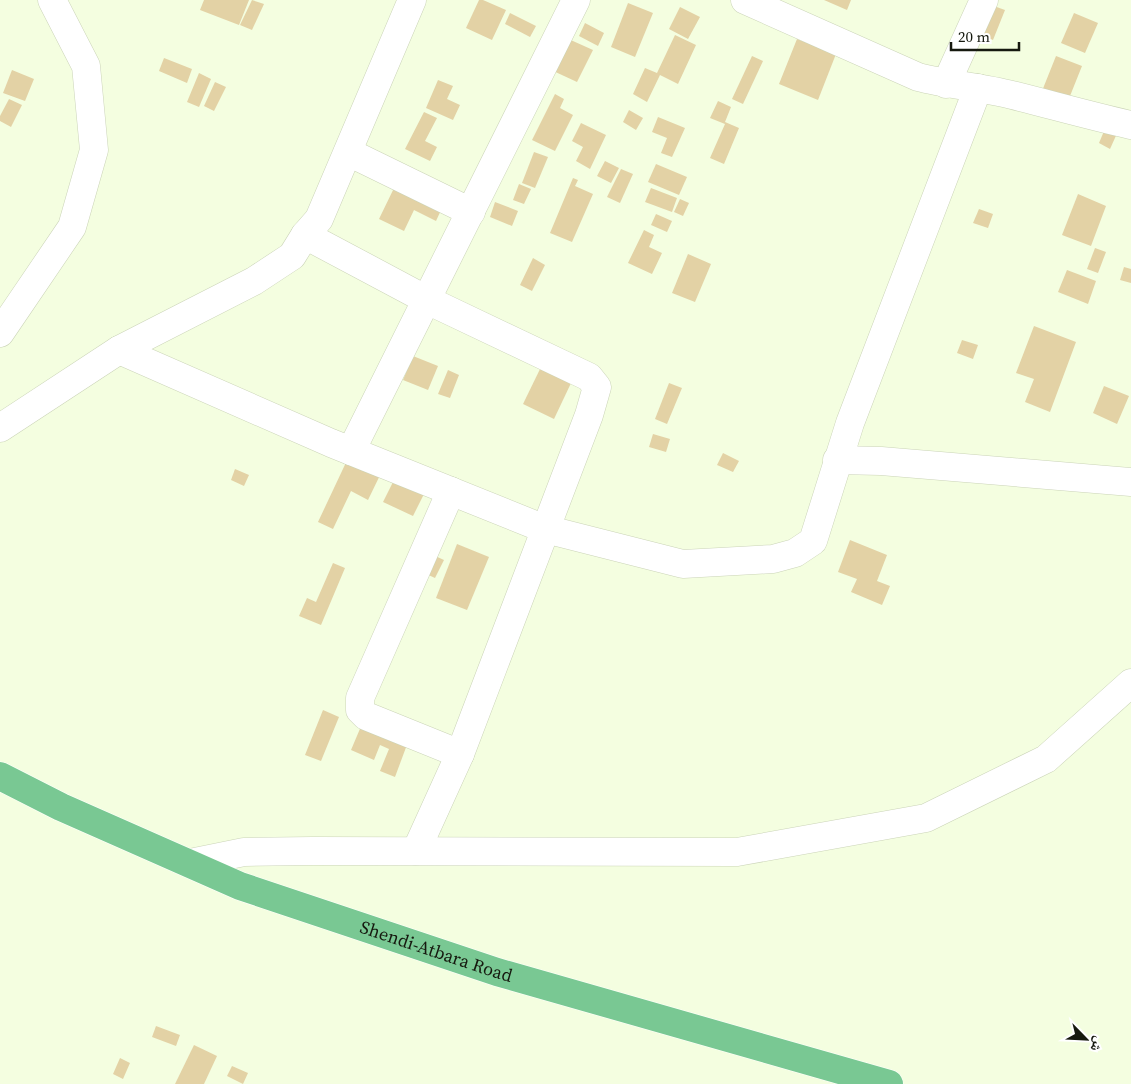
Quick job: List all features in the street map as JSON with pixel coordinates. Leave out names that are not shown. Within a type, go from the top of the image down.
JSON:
[{"type":"highway","name":"Shendi-Atbara Road","points":[[0,776],[61,807],[240,886],[496,972],[889,1084]]},
{"type":"street","points":[[0,333],[72,227],[94,150],[86,66],[52,0]]},
{"type":"street","points":[[0,428],[119,350],[254,281],[292,256],[305,235],[319,219],[412,0]]},
{"type":"street","points":[[351,451],[576,0]]},
{"type":"street","points":[[745,0],[918,77],[946,84],[978,88],[1131,126]]},
{"type":"street","points":[[946,84],[984,0]]},
{"type":"street","points":[[119,350],[351,451],[545,529],[682,564],[773,559],[795,553],[813,541],[837,460],[978,88]]},
{"type":"street","points":[[348,152],[471,212]]},
{"type":"street","points":[[305,235],[427,300],[589,377],[597,386],[589,415],[460,754],[416,851]]},
{"type":"street","points":[[837,460],[881,461],[1131,482]]},
{"type":"street","points":[[452,491],[360,698],[360,710],[366,716],[460,754]]},
{"type":"street","points":[[190,863],[244,852],[737,852],[926,818],[1046,759],[1131,683]]},
{"type":"building","points":[[204,0],[249,0],[239,25],[200,10]]},
{"type":"building","points":[[252,0],[264,4],[252,30],[240,25]]},
{"type":"building","points":[[479,0],[506,10],[492,40],[466,28]]},
{"type":"building","points":[[824,0],[851,0],[847,10]]},
{"type":"building","points":[[628,3],[653,13],[635,57],[611,47]]},
{"type":"building","points":[[991,5],[1005,10],[993,40],[979,34]]},
{"type":"building","points":[[680,7],[700,17],[688,39],[669,29]]},
{"type":"building","points":[[510,13],[536,26],[530,37],[505,24]]},
{"type":"building","points":[[1074,13],[1098,23],[1085,53],[1061,43]]},
{"type":"building","points":[[585,23],[604,33],[598,46],[579,36]]},
{"type":"building","points":[[675,35],[696,45],[678,84],[660,75],[647,102],[633,94],[645,68],[657,73]]},
{"type":"building","points":[[564,37],[593,50],[577,82],[549,69]]},
{"type":"building","points":[[797,39],[836,54],[818,100],[779,84]]},
{"type":"building","points":[[752,56],[763,61],[743,104],[732,99]]},
{"type":"building","points":[[1056,56],[1082,66],[1068,101],[1042,91]]},
{"type":"building","points":[[164,58],[192,69],[187,83],[159,71]]},
{"type":"building","points":[[12,70],[34,79],[25,101],[3,93]]},
{"type":"building","points":[[199,73],[211,79],[199,107],[187,102]]},
{"type":"building","points":[[438,80],[453,86],[447,99],[460,105],[453,120],[426,108]]},
{"type":"building","points":[[215,82],[226,87],[214,111],[204,106]]},
{"type":"building","points":[[555,94],[564,99],[560,108],[573,115],[555,151],[532,140]]},
{"type":"building","points":[[9,99],[22,105],[11,127],[0,121],[0,116]]},
{"type":"building","points":[[718,101],[731,107],[725,122],[739,128],[724,164],[710,158],[725,124],[710,118]]},
{"type":"building","points":[[629,110],[643,118],[636,130],[623,122]]},
{"type":"building","points":[[424,112],[437,118],[425,141],[437,147],[430,161],[405,149]]},
{"type":"building","points":[[658,117],[685,128],[672,157],[661,153],[667,138],[652,132]]},
{"type":"building","points":[[581,123],[606,135],[590,169],[576,161],[583,147],[572,141]]},
{"type":"building","points":[[1107,124],[1119,129],[1110,149],[1099,143]]},
{"type":"building","points":[[534,152],[548,157],[535,188],[522,183]]},
{"type":"building","points":[[605,161],[619,168],[611,183],[597,176]]},
{"type":"building","points":[[656,164],[687,177],[679,195],[648,182]]},
{"type":"building","points":[[621,169],[633,174],[620,203],[607,197]]},
{"type":"building","points":[[573,178],[578,180],[575,186],[593,194],[572,242],[550,233]]},
{"type":"building","points":[[519,184],[531,189],[524,204],[513,200]]},
{"type":"building","points":[[395,186],[442,208],[436,221],[414,210],[404,231],[379,219]]},
{"type":"building","points":[[651,188],[677,198],[672,212],[645,202]]},
{"type":"building","points":[[1078,194],[1106,206],[1091,246],[1062,235]]},
{"type":"building","points":[[680,199],[689,203],[683,216],[674,212]]},
{"type":"building","points":[[495,202],[518,211],[512,226],[490,217]]},
{"type":"building","points":[[979,209],[993,214],[988,228],[973,223]]},
{"type":"building","points":[[656,214],[672,221],[667,232],[651,225]]},
{"type":"building","points":[[644,230],[654,235],[649,247],[662,253],[652,274],[628,263]]},
{"type":"building","points":[[1095,248],[1106,252],[1098,273],[1087,269]]},
{"type":"building","points":[[688,254],[711,264],[695,302],[672,293]]},
{"type":"building","points":[[533,258],[545,265],[532,291],[520,285]]},
{"type":"building","points":[[1124,267],[1131,269],[1131,283],[1120,280]]},
{"type":"building","points":[[1067,270],[1096,281],[1088,304],[1058,292]]},
{"type":"building","points":[[1034,326],[1076,342],[1050,412],[1025,402],[1034,379],[1016,373]]},
{"type":"building","points":[[962,340],[978,345],[973,359],[957,353]]},
{"type":"building","points":[[413,356],[438,366],[428,390],[403,380]]},
{"type":"building","points":[[541,367],[572,381],[554,419],[523,404]]},
{"type":"building","points":[[448,370],[459,375],[450,398],[438,394]]},
{"type":"building","points":[[669,383],[682,388],[667,424],[655,419]]},
{"type":"building","points":[[1104,386],[1129,396],[1117,424],[1093,413]]},
{"type":"building","points":[[653,434],[670,439],[666,452],[649,447]]},
{"type":"building","points":[[723,453],[739,461],[733,472],[717,465]]},
{"type":"building","points":[[350,454],[383,469],[368,500],[351,491],[333,529],[318,522]]},
{"type":"building","points":[[235,469],[249,475],[244,486],[231,480]]},
{"type":"building","points":[[396,476],[426,490],[413,516],[383,502]]},
{"type":"building","points":[[850,540],[887,555],[877,581],[890,586],[882,605],[851,592],[857,579],[838,572]]},
{"type":"building","points":[[457,544],[489,557],[467,610],[436,598]]},
{"type":"building","points":[[433,555],[444,560],[435,578],[424,573]]},
{"type":"building","points":[[333,563],[345,568],[321,625],[299,616],[307,598],[316,602]]},
{"type":"building","points":[[323,710],[339,717],[321,761],[305,755]]},
{"type":"building","points":[[362,724],[408,742],[395,777],[380,771],[389,749],[380,745],[374,760],[351,750]]},
{"type":"building","points":[[156,1026],[180,1035],[176,1046],[152,1037]]},
{"type":"building","points":[[194,1045],[217,1056],[204,1084],[175,1084]]},
{"type":"building","points":[[120,1058],[130,1063],[123,1079],[113,1074]]},
{"type":"building","points":[[232,1066],[248,1073],[243,1084],[227,1076]]}]
